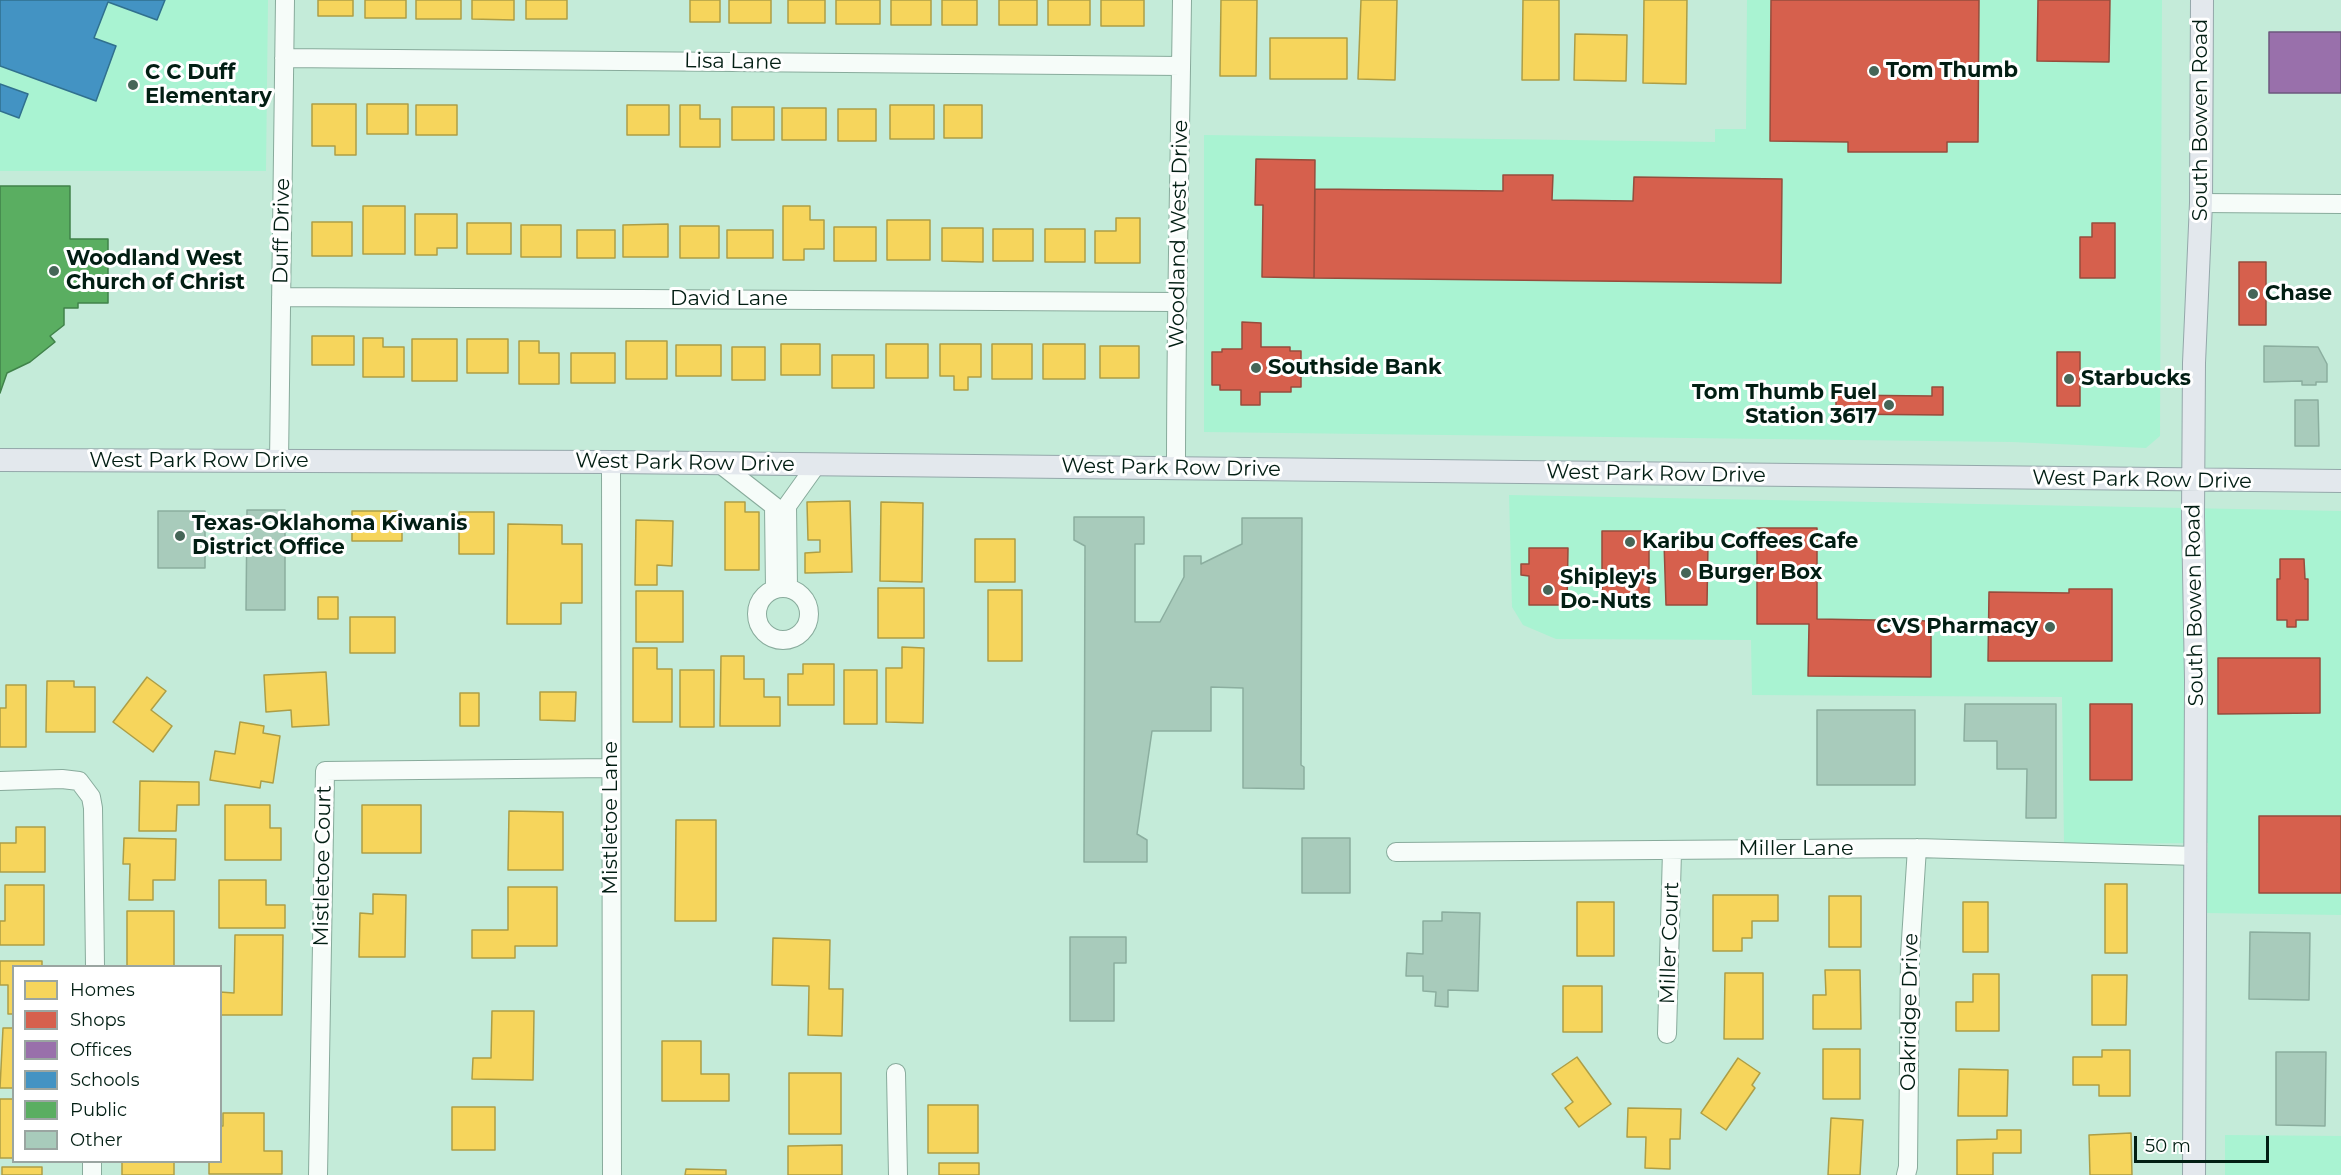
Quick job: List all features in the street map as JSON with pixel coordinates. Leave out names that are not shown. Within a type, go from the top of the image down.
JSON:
[{"type":"main road","name":"South Bowen Road","points":[[2194,1175],[2196,680],[2193,480],[2194,355],[2201,204],[2202,0]]},
{"type":"main road","name":"West Park Row Drive","points":[[0,460],[610,462],[2341,481]]},
{"type":"street","name":"Duff Drive","points":[[279,461],[285,0]]},
{"type":"street","name":"Woodland West Drive","points":[[1176,469],[1176,302],[1182,0]]},
{"type":"street","name":"Lisa Lane","points":[[284,58],[1181,66]]},
{"type":"street","points":[[2201,204],[2341,204]]},
{"type":"street","name":"David Lane","points":[[281,297],[1176,302]]},
{"type":"street","name":"Mistletoe Lane","points":[[610,462],[612,1175]]},
{"type":"street","points":[[719,463],[781,506]]},
{"type":"street","points":[[782,588],[781,506],[817,464]]},
{"type":"street","name":"Mistletoe Court","points":[[318,1175],[325,771],[611,768]]},
{"type":"street","points":[[0,781],[62,779],[79,781],[91,797],[95,965]]},
{"type":"street","name":"Miller Lane","points":[[1396,852],[1917,848],[2196,856]]},
{"type":"street","name":"Oakridge Drive","points":[[1906,1175],[1908,1167],[1910,956],[1917,848]]},
{"type":"street","name":"Miller Court","points":[[1667,1034],[1672,851]]},
{"type":"street","points":[[896,1073],[898,1175]]},
{"type":"shaded area","name":"C C Duff Elementary","points":[[0,0],[268,0],[266,171],[0,171]]},
{"type":"shaded area","points":[[1747,0],[2162,0],[2160,436],[2146,448],[2012,442],[1204,432],[1204,135],[1715,142],[1715,129],[1746,129]]},
{"type":"shaded area","points":[[1509,495],[2341,511],[2341,915],[2206,913],[2208,843],[2064,844],[2062,697],[1752,695],[1751,640],[1556,639],[1523,625],[1512,607]]},
{"type":"shaded area","points":[[2225,1135],[2341,1136],[2341,1175],[2225,1175]]},
{"type":"building: Homes","points":[[318,0],[353,0],[353,16],[318,16]]},
{"type":"building: Homes","points":[[365,0],[406,0],[406,18],[365,18]]},
{"type":"building: Homes","points":[[416,0],[461,0],[461,19],[416,19]]},
{"type":"building: Homes","points":[[472,0],[514,0],[514,20],[472,19]]},
{"type":"building: Homes","points":[[526,0],[567,0],[567,19],[526,19]]},
{"type":"building: Homes","points":[[690,0],[720,0],[720,22],[690,22]]},
{"type":"building: Homes","points":[[729,0],[771,0],[771,23],[729,23]]},
{"type":"building: Homes","points":[[788,0],[825,0],[825,23],[788,23]]},
{"type":"building: Homes","points":[[836,0],[880,0],[880,24],[836,24]]},
{"type":"building: Homes","points":[[891,0],[931,0],[931,25],[891,25]]},
{"type":"building: Homes","points":[[942,0],[977,0],[977,25],[942,25]]},
{"type":"building: Homes","points":[[999,0],[1037,0],[1037,25],[999,25]]},
{"type":"building: Homes","points":[[1048,0],[1090,0],[1090,25],[1048,25]]},
{"type":"building: Homes","points":[[1101,0],[1144,0],[1144,26],[1101,26]]},
{"type":"building: Homes","points":[[1221,0],[1257,0],[1256,76],[1220,76]]},
{"type":"building: Homes","points":[[1361,0],[1397,0],[1395,80],[1358,79]]},
{"type":"building: Homes","points":[[1523,0],[1559,0],[1559,80],[1522,80]]},
{"type":"building: Homes","points":[[1644,0],[1687,0],[1686,84],[1643,83]]},
{"type":"building: Homes","points":[[1575,34],[1627,35],[1626,81],[1574,80]]},
{"type":"building: Homes","points":[[1270,38],[1347,38],[1347,79],[1270,79]]},
{"type":"building: Homes","points":[[312,104],[356,104],[356,155],[335,155],[335,146],[312,146]]},
{"type":"building: Homes","points":[[367,104],[408,104],[408,134],[367,134]]},
{"type":"building: Homes","points":[[416,105],[457,105],[457,135],[416,135]]},
{"type":"building: Homes","points":[[627,105],[669,105],[669,135],[627,135]]},
{"type":"building: Homes","points":[[680,105],[700,105],[700,119],[720,119],[720,147],[680,147]]},
{"type":"building: Homes","points":[[890,105],[934,105],[934,139],[890,139]]},
{"type":"building: Homes","points":[[944,105],[982,105],[982,138],[944,138]]},
{"type":"building: Homes","points":[[732,107],[774,107],[774,140],[732,140]]},
{"type":"building: Homes","points":[[782,108],[826,108],[826,140],[782,140]]},
{"type":"building: Homes","points":[[838,109],[876,109],[876,141],[838,141]]},
{"type":"building: Homes","points":[[363,206],[405,206],[405,254],[363,254]]},
{"type":"building: Homes","points":[[783,206],[810,206],[810,220],[824,220],[824,249],[804,249],[804,260],[783,260]]},
{"type":"building: Homes","points":[[415,214],[457,214],[457,248],[437,248],[437,255],[415,255]]},
{"type":"building: Homes","points":[[1116,218],[1140,218],[1140,263],[1095,263],[1095,231],[1116,231]]},
{"type":"building: Homes","points":[[887,220],[930,220],[930,260],[887,260]]},
{"type":"building: Homes","points":[[312,222],[352,222],[352,256],[312,256]]},
{"type":"building: Homes","points":[[467,223],[511,223],[511,254],[467,254]]},
{"type":"building: Homes","points":[[668,224],[668,257],[623,257],[623,225]]},
{"type":"building: Homes","points":[[521,225],[561,225],[561,257],[521,257]]},
{"type":"building: Homes","points":[[680,226],[719,226],[719,258],[680,258]]},
{"type":"building: Homes","points":[[834,227],[876,227],[876,261],[834,261]]},
{"type":"building: Homes","points":[[942,228],[983,228],[983,262],[942,261]]},
{"type":"building: Homes","points":[[993,229],[1033,229],[1033,261],[993,261]]},
{"type":"building: Homes","points":[[1045,229],[1085,229],[1085,262],[1045,262]]},
{"type":"building: Homes","points":[[577,230],[615,230],[615,258],[577,258]]},
{"type":"building: Homes","points":[[727,230],[773,230],[773,258],[727,258]]},
{"type":"building: Homes","points":[[312,336],[354,336],[354,365],[312,365]]},
{"type":"building: Homes","points":[[363,338],[383,338],[383,347],[404,347],[404,377],[363,377]]},
{"type":"building: Homes","points":[[412,339],[457,339],[457,381],[412,381]]},
{"type":"building: Homes","points":[[467,339],[508,339],[508,373],[467,373]]},
{"type":"building: Homes","points":[[519,341],[539,341],[539,353],[559,353],[559,384],[519,384]]},
{"type":"building: Homes","points":[[626,341],[667,341],[667,379],[626,379]]},
{"type":"building: Homes","points":[[781,344],[820,344],[820,375],[781,375]]},
{"type":"building: Homes","points":[[886,344],[928,344],[928,378],[886,378]]},
{"type":"building: Homes","points":[[940,344],[981,344],[981,377],[968,377],[968,390],[954,390],[954,376],[940,376]]},
{"type":"building: Homes","points":[[992,344],[1032,344],[1032,379],[992,379]]},
{"type":"building: Homes","points":[[1043,344],[1085,344],[1085,379],[1043,379]]},
{"type":"building: Homes","points":[[676,345],[721,345],[721,376],[676,376]]},
{"type":"building: Homes","points":[[1100,346],[1139,346],[1139,378],[1100,378]]},
{"type":"building: Homes","points":[[732,347],[765,347],[765,380],[732,380]]},
{"type":"building: Homes","points":[[571,353],[615,353],[615,383],[571,383]]},
{"type":"building: Homes","points":[[832,355],[874,355],[874,388],[832,388]]},
{"type":"building: Homes","points":[[850,501],[852,572],[805,573],[805,553],[820,552],[820,540],[808,540],[807,502]]},
{"type":"building: Homes","points":[[725,502],[745,502],[745,512],[759,512],[759,570],[725,570]]},
{"type":"building: Homes","points":[[881,502],[923,503],[922,582],[880,581]]},
{"type":"building: Homes","points":[[352,511],[402,511],[402,541],[352,541]]},
{"type":"building: Homes","points":[[459,512],[494,512],[494,554],[459,554]]},
{"type":"building: Homes","points":[[636,520],[673,521],[672,566],[657,565],[657,585],[635,585]]},
{"type":"building: Homes","points":[[508,524],[562,525],[562,544],[582,544],[582,603],[561,603],[561,624],[507,624]]},
{"type":"building: Homes","points":[[975,539],[1015,539],[1015,582],[975,582]]},
{"type":"building: Homes","points":[[878,588],[924,588],[924,638],[878,638]]},
{"type":"building: Homes","points":[[988,590],[1022,590],[1022,661],[988,661]]},
{"type":"building: Homes","points":[[636,591],[683,591],[683,642],[636,642]]},
{"type":"building: Homes","points":[[318,597],[338,597],[338,619],[318,619]]},
{"type":"building: Homes","points":[[350,617],[395,617],[395,653],[350,653]]},
{"type":"building: Homes","points":[[902,647],[924,648],[923,723],[886,722],[886,668],[902,668]]},
{"type":"building: Homes","points":[[633,648],[657,648],[657,669],[672,669],[672,722],[633,722]]},
{"type":"building: Homes","points":[[721,656],[744,656],[744,679],[764,679],[764,697],[780,697],[780,726],[720,726]]},
{"type":"building: Homes","points":[[803,664],[834,664],[834,705],[788,705],[788,674],[803,674]]},
{"type":"building: Homes","points":[[680,670],[714,670],[714,727],[680,727]]},
{"type":"building: Homes","points":[[844,670],[877,670],[877,724],[844,724]]},
{"type":"building: Homes","points":[[326,672],[329,725],[292,727],[291,710],[266,712],[264,675]]},
{"type":"building: Homes","points":[[147,677],[166,691],[151,710],[172,726],[153,752],[113,722]]},
{"type":"building: Homes","points":[[47,681],[74,681],[74,687],[95,687],[95,732],[46,732]]},
{"type":"building: Homes","points":[[6,685],[26,685],[26,747],[0,747],[0,708],[6,708]]},
{"type":"building: Homes","points":[[540,692],[576,692],[575,721],[540,720]]},
{"type":"building: Homes","points":[[460,693],[479,693],[479,726],[460,726]]},
{"type":"building: Homes","points":[[240,722],[264,726],[263,733],[280,736],[273,783],[261,781],[260,788],[210,780],[215,751],[235,754]]},
{"type":"building: Homes","points":[[140,781],[199,782],[199,805],[177,805],[176,831],[139,831]]},
{"type":"building: Homes","points":[[225,805],[270,805],[270,828],[281,828],[281,860],[225,860]]},
{"type":"building: Homes","points":[[362,805],[421,805],[421,853],[362,853]]},
{"type":"building: Homes","points":[[509,811],[563,812],[563,870],[508,870]]},
{"type":"building: Homes","points":[[676,820],[716,820],[716,921],[675,921]]},
{"type":"building: Homes","points":[[16,827],[45,827],[45,872],[0,872],[0,843],[16,843]]},
{"type":"building: Homes","points":[[124,838],[176,839],[175,880],[153,880],[153,900],[129,900],[130,864],[123,864]]},
{"type":"building: Homes","points":[[219,880],[266,880],[266,905],[285,905],[285,928],[219,928]]},
{"type":"building: Homes","points":[[2105,884],[2127,884],[2127,953],[2105,953]]},
{"type":"building: Homes","points":[[5,885],[44,885],[44,945],[0,945],[0,921],[5,921]]},
{"type":"building: Homes","points":[[508,887],[557,887],[557,946],[515,946],[515,958],[472,958],[472,930],[508,930]]},
{"type":"building: Homes","points":[[373,894],[406,895],[405,957],[359,957],[360,913],[373,914]]},
{"type":"building: Homes","points":[[1713,895],[1778,895],[1778,921],[1752,921],[1752,938],[1742,938],[1742,951],[1713,951]]},
{"type":"building: Homes","points":[[1829,896],[1861,896],[1861,947],[1829,947]]},
{"type":"building: Homes","points":[[1577,902],[1614,902],[1614,956],[1577,956]]},
{"type":"building: Homes","points":[[1963,902],[1988,902],[1988,952],[1963,952]]},
{"type":"building: Homes","points":[[127,911],[174,911],[174,965],[127,965]]},
{"type":"building: Homes","points":[[235,935],[283,935],[282,1015],[222,1015],[222,992],[234,993]]},
{"type":"building: Homes","points":[[773,938],[830,940],[829,989],[843,989],[842,1036],[808,1035],[809,986],[772,985]]},
{"type":"building: Homes","points":[[0,961],[42,961],[42,965],[12,965],[12,1014],[8,1014],[8,985],[0,985]]},
{"type":"building: Homes","points":[[1825,970],[1860,970],[1861,1029],[1813,1029],[1813,995],[1826,995]]},
{"type":"building: Homes","points":[[1725,973],[1763,973],[1763,1039],[1724,1039]]},
{"type":"building: Homes","points":[[1973,974],[1999,974],[1999,1031],[1956,1031],[1956,1002],[1973,1002]]},
{"type":"building: Homes","points":[[2092,975],[2127,975],[2126,1025],[2092,1025]]},
{"type":"building: Homes","points":[[1563,986],[1602,986],[1602,1032],[1563,1032]]},
{"type":"building: Homes","points":[[492,1011],[534,1011],[533,1080],[472,1079],[473,1058],[491,1058]]},
{"type":"building: Homes","points":[[3,1028],[12,1028],[12,1088],[0,1088]]},
{"type":"building: Homes","points":[[662,1041],[701,1041],[701,1074],[729,1074],[729,1101],[662,1101]]},
{"type":"building: Homes","points":[[1823,1049],[1860,1049],[1860,1099],[1823,1099]]},
{"type":"building: Homes","points":[[2102,1050],[2130,1050],[2130,1096],[2099,1096],[2099,1085],[2073,1085],[2073,1057],[2102,1057]]},
{"type":"building: Homes","points":[[1577,1057],[1611,1104],[1579,1127],[1565,1108],[1573,1102],[1552,1074]]},
{"type":"building: Homes","points":[[1738,1058],[1760,1073],[1752,1085],[1755,1088],[1726,1130],[1701,1113]]},
{"type":"building: Homes","points":[[1959,1069],[2008,1070],[2007,1116],[1958,1116]]},
{"type":"building: Homes","points":[[789,1073],[841,1073],[841,1134],[789,1134]]},
{"type":"building: Homes","points":[[0,1099],[12,1099],[12,1158],[0,1158]]},
{"type":"building: Homes","points":[[928,1105],[978,1105],[978,1153],[928,1153]]},
{"type":"building: Homes","points":[[452,1107],[495,1107],[495,1150],[452,1150]]},
{"type":"building: Homes","points":[[1628,1108],[1681,1109],[1680,1139],[1670,1139],[1670,1169],[1645,1168],[1646,1137],[1627,1137]]},
{"type":"building: Homes","points":[[223,1113],[264,1113],[264,1151],[282,1151],[282,1174],[209,1174],[209,1163],[222,1163]]},
{"type":"building: Homes","points":[[1831,1118],[1863,1120],[1860,1175],[1828,1175]]},
{"type":"building: Homes","points":[[1997,1130],[2021,1130],[2021,1153],[1993,1153],[1993,1175],[1957,1175],[1957,1140],[1997,1139]]},
{"type":"building: Homes","points":[[2131,1133],[2132,1175],[2090,1175],[2089,1135]]},
{"type":"building: Homes","points":[[842,1145],[842,1175],[788,1175],[788,1146]]},
{"type":"building: Homes","points":[[122,1163],[174,1163],[174,1175],[122,1175]]},
{"type":"building: Homes","points":[[939,1163],[979,1163],[979,1175],[939,1175]]},
{"type":"building: Homes","points":[[2,1167],[42,1167],[42,1175],[2,1175]]},
{"type":"building: Homes","points":[[686,1169],[726,1170],[726,1175],[685,1175]]},
{"type":"building: Shops","name":"Tom Thumb","points":[[1771,0],[1979,0],[1978,142],[1947,142],[1947,152],[1848,152],[1848,142],[1770,141]]},
{"type":"building: Shops","points":[[2038,0],[2110,0],[2109,62],[2037,61]]},
{"type":"building: Shops","points":[[1256,159],[1315,160],[1314,278],[1262,277],[1263,205],[1255,205]]},
{"type":"building: Shops","points":[[1503,175],[1553,175],[1552,200],[1633,201],[1634,177],[1782,179],[1781,283],[1314,278],[1315,189],[1503,191]]},
{"type":"building: Shops","points":[[2092,223],[2115,223],[2115,278],[2080,278],[2080,237],[2092,237]]},
{"type":"building: Shops","name":"Chase","points":[[2239,262],[2266,262],[2266,325],[2239,325]]},
{"type":"building: Shops","name":"Southside Bank","points":[[1242,322],[1261,323],[1261,347],[1290,347],[1290,351],[1301,351],[1301,387],[1291,387],[1291,392],[1260,392],[1260,405],[1241,405],[1241,390],[1220,390],[1220,385],[1212,385],[1212,352],[1222,352],[1222,349],[1242,349]]},
{"type":"building: Shops","name":"Starbucks","points":[[2057,352],[2080,352],[2080,406],[2057,406]]},
{"type":"building: Shops","name":"Tom Thumb Fuel Station 3617","points":[[1932,387],[1943,387],[1943,415],[1836,414],[1836,395],[1932,396]]},
{"type":"building: Shops","points":[[1757,528],[1817,528],[1817,619],[1931,621],[1931,677],[1808,676],[1809,624],[1757,624]]},
{"type":"building: Shops","points":[[1602,531],[1649,531],[1649,598],[1602,598]]},
{"type":"building: Shops","name":"Burger Box","points":[[1664,542],[1708,542],[1707,605],[1666,605]]},
{"type":"building: Shops","name":"Shipley's Do-Nuts","points":[[1529,548],[1568,548],[1567,605],[1529,605],[1529,576],[1521,575],[1521,564],[1529,564]]},
{"type":"building: Shops","points":[[2280,559],[2304,559],[2305,579],[2308,579],[2308,620],[2296,620],[2296,627],[2287,627],[2287,620],[2277,620],[2277,579],[2280,579]]},
{"type":"building: Shops","name":"CVS Pharmacy","points":[[2069,589],[2112,589],[2112,661],[1988,661],[1989,592],[2069,593]]},
{"type":"building: Shops","points":[[2218,658],[2320,658],[2320,713],[2218,714]]},
{"type":"building: Shops","points":[[2090,704],[2132,704],[2132,780],[2090,780]]},
{"type":"building: Shops","points":[[2259,816],[2341,816],[2341,893],[2259,893]]},
{"type":"building: Offices","points":[[2269,32],[2341,32],[2341,93],[2269,93]]},
{"type":"building: Schools","points":[[0,0],[165,0],[157,20],[108,2],[94,38],[116,46],[96,101],[0,66]]},
{"type":"building: Schools","points":[[0,84],[28,94],[19,118],[0,111]]},
{"type":"building: Public","name":"Woodland West Church of Christ","points":[[0,186],[70,186],[70,239],[108,239],[108,303],[78,303],[78,308],[64,308],[64,325],[50,336],[55,342],[30,362],[7,373],[0,393]]},
{"type":"building: Other","points":[[2264,346],[2318,347],[2327,364],[2327,382],[2302,385],[2302,381],[2264,382]]},
{"type":"building: Other","points":[[2295,400],[2318,400],[2319,446],[2295,446]]},
{"type":"building: Other","points":[[247,510],[285,510],[285,610],[246,610]]},
{"type":"building: Other","points":[[158,511],[205,511],[205,568],[158,568]]},
{"type":"building: Other","points":[[1074,517],[1144,517],[1144,544],[1135,544],[1135,622],[1160,622],[1184,577],[1184,556],[1201,556],[1201,564],[1242,544],[1242,518],[1302,518],[1301,765],[1304,767],[1304,789],[1243,788],[1243,688],[1211,687],[1211,731],[1152,731],[1137,834],[1147,840],[1147,862],[1084,862],[1085,546],[1074,540]]},
{"type":"building: Other","points":[[1965,704],[2056,704],[2056,818],[2026,818],[2027,769],[1997,769],[1997,741],[1964,741]]},
{"type":"building: Other","points":[[1817,710],[1915,710],[1915,785],[1817,785]]},
{"type":"building: Other","points":[[1302,838],[1350,838],[1350,893],[1302,893]]},
{"type":"building: Other","points":[[1442,912],[1480,913],[1478,991],[1448,990],[1448,1007],[1435,1006],[1436,992],[1423,991],[1423,976],[1406,976],[1407,953],[1423,954],[1423,921],[1442,921]]},
{"type":"building: Other","points":[[2250,932],[2310,933],[2309,1000],[2249,999]]},
{"type":"building: Other","points":[[1070,937],[1126,937],[1126,963],[1114,963],[1114,1021],[1070,1021]]},
{"type":"building: Other","points":[[2276,1052],[2326,1052],[2325,1126],[2276,1125]]},
{"type":"place","name":"Tom Thumb","points":[[1874,71]]},
{"type":"place","name":"C C Duff Elementary","points":[[133,85]]},
{"type":"place","name":"Woodland West Church of Christ","points":[[54,271]]},
{"type":"place","name":"Chase","points":[[2253,294]]},
{"type":"place","name":"Southside Bank","points":[[1256,368]]},
{"type":"place","name":"Starbucks","points":[[2069,379]]},
{"type":"place","name":"Tom Thumb Fuel Station 3617","points":[[1889,405]]},
{"type":"place","name":"Texas-Oklahoma Kiwanis District Office","points":[[180,536]]},
{"type":"place","name":"Karibu Coffees Cafe","points":[[1630,542]]},
{"type":"place","name":"Burger Box","points":[[1686,573]]},
{"type":"place","name":"Shipley's Do-Nuts","points":[[1548,590]]},
{"type":"place","name":"CVS Pharmacy","points":[[2050,627]]}]
